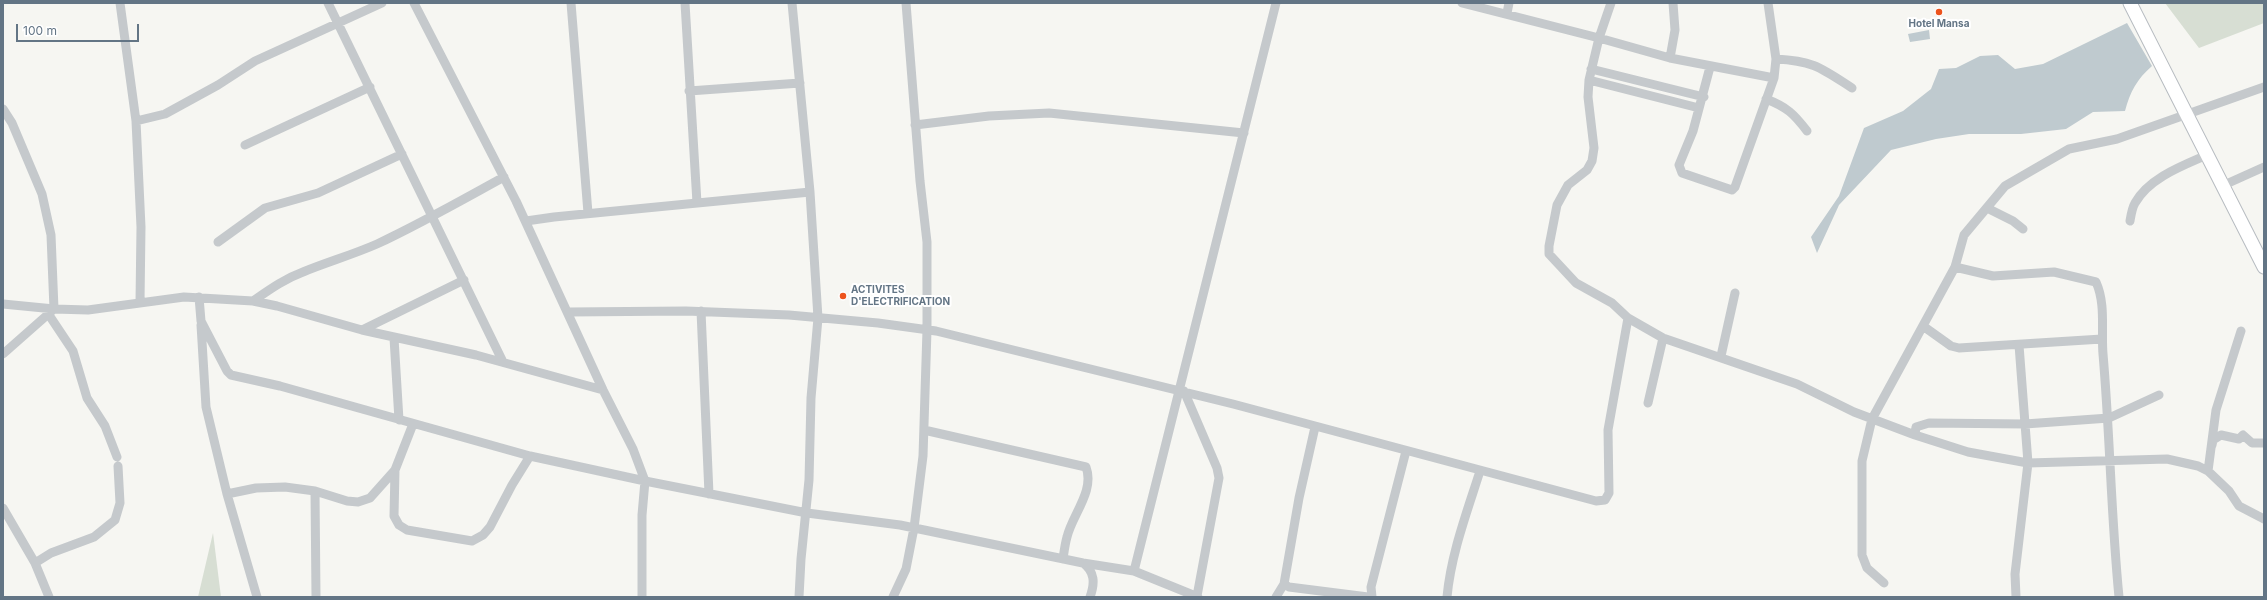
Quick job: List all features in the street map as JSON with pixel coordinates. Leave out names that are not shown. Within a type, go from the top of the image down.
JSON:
[{"type":"main road","points":[[2131,4],[2207,155],[2224,185],[2264,267]]},
{"type":"street","points":[[120,3],[136,121],[141,227],[140,302]]},
{"type":"street","points":[[328,3],[503,362]]},
{"type":"street","points":[[136,121],[165,114],[218,85],[256,61],[382,3]]},
{"type":"street","points":[[414,3],[526,221],[569,312],[603,390],[633,448],[645,481],[642,515],[642,597]]},
{"type":"street","points":[[571,3],[588,213]]},
{"type":"street","points":[[685,3],[689,91],[697,203]]},
{"type":"street","points":[[792,3],[810,192],[818,318],[811,398],[806,513],[799,597]]},
{"type":"street","points":[[893,597],[906,569],[914,528],[923,456],[927,330],[927,242],[915,125],[906,3]]},
{"type":"street","points":[[1134,571],[1181,391],[1276,3]]},
{"type":"street","points":[[1462,3],[1507,13],[1670,58],[1710,67],[1774,78]]},
{"type":"street","points":[[1507,13],[1509,3]]},
{"type":"street","points":[[1611,3],[1599,38],[1589,80],[1588,97],[1594,148],[1592,162],[1587,170],[1568,185],[1558,205],[1549,246],[1549,254],[1576,283],[1612,304],[1628,318],[1664,338],[1721,356],[1797,384],[1872,419],[1915,435],[1968,452],[2028,463],[2167,459],[2198,466],[2208,471],[2229,491],[2239,506],[2264,519]]},
{"type":"street","points":[[1670,58],[1675,30],[1674,3]]},
{"type":"street","points":[[1710,67],[1704,97],[1699,108],[1693,131],[1679,165],[1682,173],[1732,190],[1754,137],[1774,78],[1776,59],[1768,3]]},
{"type":"street","points":[[1776,59],[1801,60],[1816,65],[1852,88]]},
{"type":"street","points":[[1591,69],[1704,97]]},
{"type":"street","points":[[1589,80],[1699,108]]},
{"type":"street","points":[[689,91],[800,83]]},
{"type":"street","points":[[245,145],[370,87]]},
{"type":"street","points":[[1884,583],[1867,568],[1862,555],[1862,461],[1872,419],[1955,267],[1964,235],[2005,186],[2069,149],[2117,139],[2264,87]]},
{"type":"street","points":[[1766,99],[1779,104],[1797,116],[1807,131]]},
{"type":"street","points":[[3,109],[12,123],[42,194],[51,235],[52,312],[72,352],[87,398],[105,426],[118,462],[120,503],[115,520],[94,537],[51,552],[35,563]]},
{"type":"street","points":[[915,125],[988,116],[1049,113],[1244,132]]},
{"type":"street","points":[[218,242],[265,208],[318,193],[402,154]]},
{"type":"street","points":[[2130,221],[2135,203],[2147,189],[2175,169],[2207,155]]},
{"type":"street","points":[[2224,185],[2264,167]]},
{"type":"street","points":[[253,301],[278,284],[303,272],[339,260],[432,216],[504,177]]},
{"type":"street","points":[[526,221],[588,213],[810,192]]},
{"type":"street","points":[[1987,208],[2013,222],[2023,230]]},
{"type":"street","points":[[1955,267],[1994,276],[2054,272],[2096,282],[2102,295],[2102,339],[2109,418],[2112,516],[2119,597]]},
{"type":"street","points":[[362,330],[464,280]]},
{"type":"street","points":[[1721,356],[1735,293]]},
{"type":"street","points":[[3,304],[52,312],[88,310],[140,302],[199,297],[253,301],[277,306],[394,338],[503,362],[603,390]]},
{"type":"street","points":[[199,297],[206,407],[227,494],[257,597]]},
{"type":"street","points":[[3,354],[52,312]]},
{"type":"street","points":[[569,312],[701,312],[818,318],[927,330],[1181,391],[1596,501],[1605,500],[1609,493],[1608,430],[1628,318]]},
{"type":"street","points":[[701,312],[709,494]]},
{"type":"street","points":[[201,321],[224,365],[231,375],[280,386],[530,456],[645,481],[806,513],[914,528],[1083,563],[1134,571],[1198,596],[1219,478],[1217,468],[1181,391]]},
{"type":"street","points":[[1923,326],[1950,346],[1959,348],[2102,339]]},
{"type":"street","points":[[2208,471],[2212,450],[2216,410],[2241,331]]},
{"type":"street","points":[[394,338],[399,420]]},
{"type":"street","points":[[1648,403],[1664,338]]},
{"type":"street","points":[[2016,597],[2015,574],[2028,463],[2019,345]]},
{"type":"street","points":[[1915,435],[1916,427],[1929,423],[2025,424],[2109,418],[2159,395]]},
{"type":"street","points":[[413,424],[395,470],[394,516],[399,525],[407,530],[472,541],[483,535],[490,527],[512,485],[530,456]]},
{"type":"street","points":[[1276,597],[1284,584],[1299,498],[1315,427]]},
{"type":"street","points":[[924,430],[1086,467],[1085,494],[1067,536],[1063,559]]},
{"type":"street","points":[[2212,450],[2213,440],[2221,435],[2239,439],[2243,435],[2252,443],[2264,443]]},
{"type":"street","points":[[1372,597],[1371,588],[1406,451]]},
{"type":"street","points":[[227,494],[256,488],[285,487],[315,491],[347,501],[358,502],[370,498],[395,470]]},
{"type":"street","points":[[1447,597],[1448,581],[1460,534],[1480,471]]},
{"type":"street","points":[[315,491],[316,597]]},
{"type":"street","points":[[3,508],[35,563],[49,597]]},
{"type":"street","points":[[1083,563],[1090,568],[1093,577],[1094,586],[1090,597]]},
{"type":"street","points":[[1284,584],[1289,587],[1368,597]]},
{"type":"shaded area","points":[[2165,3],[2264,3],[2264,23],[2199,48]]},
{"type":"shaded area","points":[[2127,23],[2152,66],[2135,86],[2125,111],[2093,112],[2066,129],[2021,134],[1969,134],[1936,139],[1891,150],[1839,205],[1817,253],[1811,237],[1839,196],[1864,128],[1903,111],[1931,89],[1939,69],[1956,68],[1980,56],[1998,55],[2015,69],[2043,64]]},
{"type":"shaded area","points":[[1929,30],[1930,39],[1910,42],[1908,34]]},
{"type":"shaded area","points":[[213,533],[221,597],[198,597]]},
{"type":"place","name":"Hotel Mansa","points":[[1939,12]]},
{"type":"place","name":"ACTIVITES D'ELECTRIFICATION","points":[[843,296]]}]
